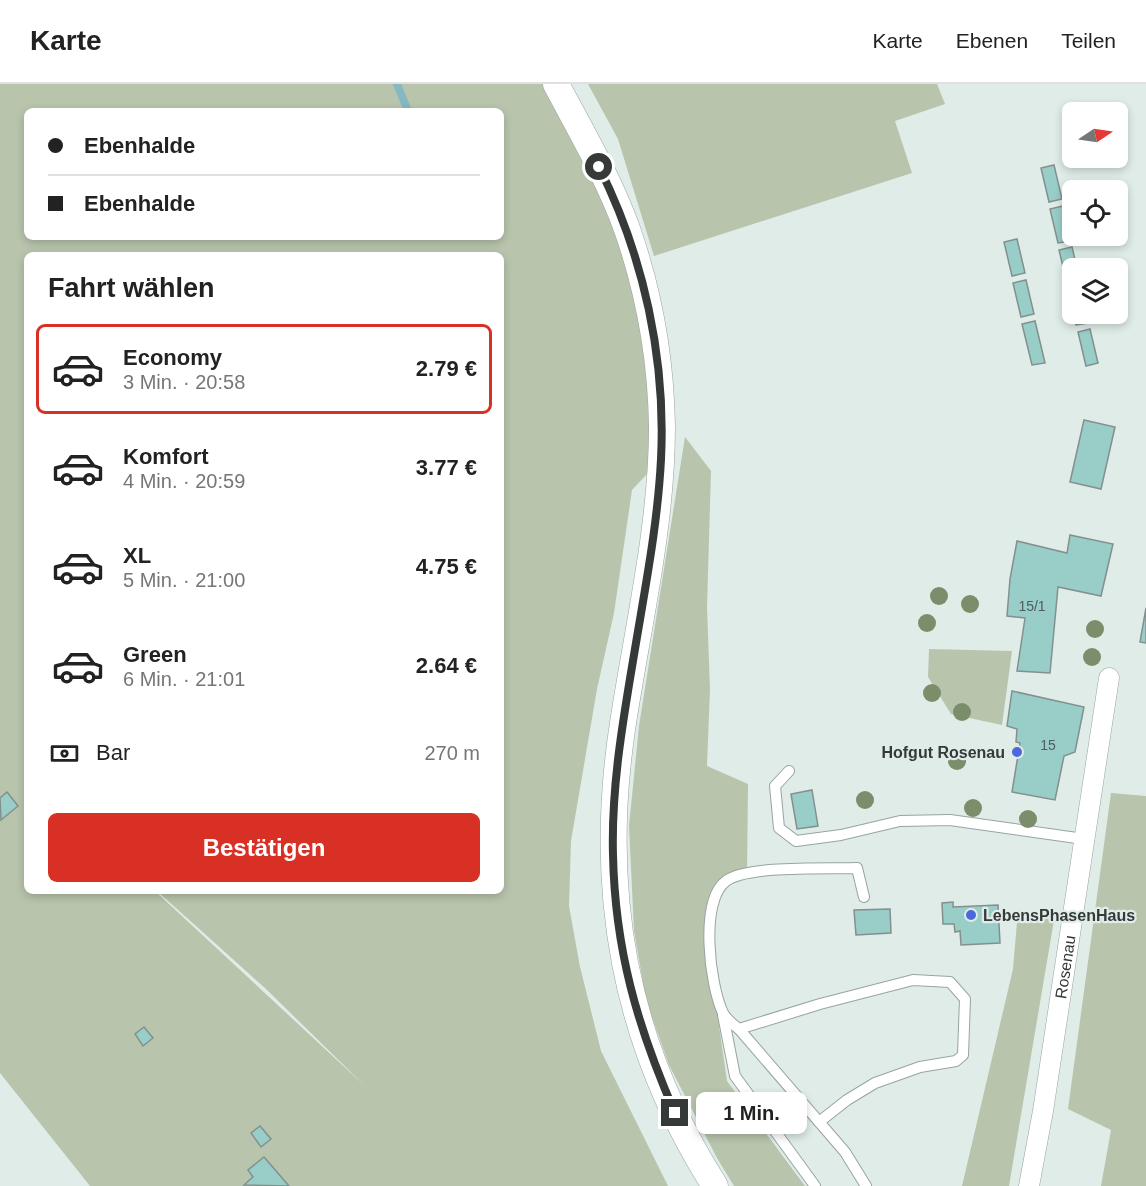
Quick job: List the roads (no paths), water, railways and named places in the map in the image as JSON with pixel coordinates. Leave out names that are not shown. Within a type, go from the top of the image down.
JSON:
[{"type":"street","points":[[556,84],[627,228],[647,302],[658,365],[662,425],[658,500],[618,762],[613,852],[614,895],[623,959],[638,1019],[675,1113],[715,1186]]},
{"type":"street","name":"Rosenau","points":[[1029,1186],[1041,1122],[1109,678]]},
{"type":"lane","points":[[789,771],[775,786],[776,804],[779,828],[796,841],[841,835],[900,821],[950,820],[1084,839]]},
{"type":"lane","points":[[814,1186],[735,1076],[710,964],[709,943],[714,903],[717,890],[726,881],[736,876],[768,871],[857,868],[864,897]]},
{"type":"lane","points":[[738,1029],[820,1004],[914,980],[950,982],[965,999],[963,1055],[956,1061],[920,1067],[875,1083],[847,1100],[819,1122]]},
{"type":"lane","points":[[722,1012],[845,1152],[866,1186]]},
{"type":"waterway","points":[[397,84],[407,108]]},
{"type":"place","name":"Hofgut Rosenau","points":[[1017,752]]},
{"type":"place","name":"LebensPhasenHaus","points":[[971,915]]}]
